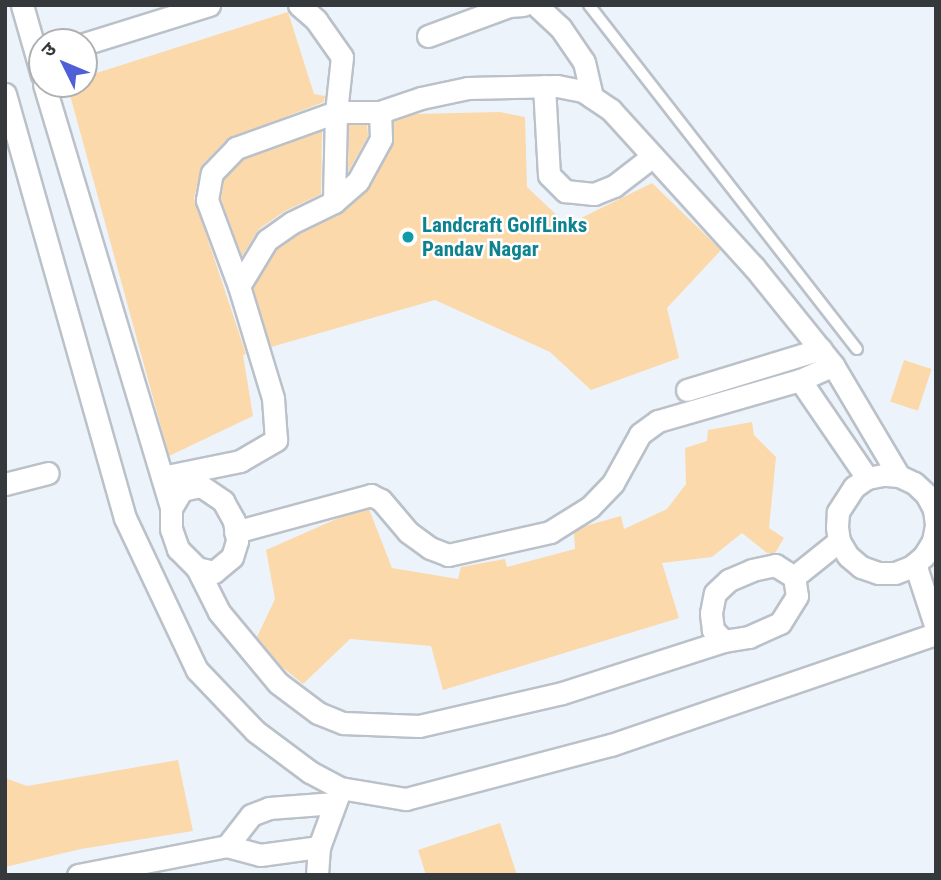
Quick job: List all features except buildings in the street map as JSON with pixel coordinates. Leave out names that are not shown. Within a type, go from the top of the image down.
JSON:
[{"type":"street","points":[[22,5],[29,28]]},
{"type":"street","points":[[98,40],[209,5]]},
{"type":"street","points":[[299,5],[316,20],[342,57],[335,112],[334,202]]},
{"type":"street","points":[[428,36],[509,6],[523,5]]},
{"type":"street","points":[[536,5],[560,27],[584,62],[592,97]]},
{"type":"street","points":[[544,86],[549,175],[565,191],[594,194],[614,187],[653,156]]},
{"type":"street","points":[[162,477],[240,461],[276,440],[273,398],[239,286],[207,200],[212,173],[236,148],[335,112],[380,112],[421,98],[468,88],[544,86],[583,91],[611,110],[653,156],[754,267],[827,357],[899,476]]},
{"type":"street","points":[[5,94],[125,518],[197,670],[255,731],[338,795]]},
{"type":"street","points":[[48,98],[171,508],[171,529],[178,549],[197,568],[219,612],[278,683],[317,713],[343,723],[419,726],[562,693],[724,641],[749,637],[780,623],[797,596],[794,578],[775,565],[752,569],[729,580],[715,593],[711,612],[713,630],[724,641]]},
{"type":"street","points":[[239,286],[267,240],[291,223],[334,202],[358,181],[381,139],[380,112]]},
{"type":"street","points":[[235,532],[371,495],[381,500],[408,531],[430,548],[448,555],[550,532],[590,507],[612,483],[640,434],[658,421],[800,380],[827,357]]},
{"type":"street","points":[[687,390],[827,357]]},
{"type":"street","points":[[800,380],[867,478]]},
{"type":"street","points":[[5,484],[48,473]]},
{"type":"street","points":[[899,476],[914,483],[926,494],[934,509],[935,534],[924,556],[915,564],[895,573],[878,573],[861,567],[848,556],[839,541],[838,512],[844,498],[867,478],[899,476]]},
{"type":"street","points":[[171,508],[182,490],[201,486],[223,501],[234,521],[232,557],[214,572],[197,568]]},
{"type":"street","points":[[794,578],[839,541]]},
{"type":"street","points":[[915,564],[936,628]]},
{"type":"street","points":[[226,846],[251,815],[270,808],[338,795],[406,799],[611,745],[936,634]]},
{"type":"street","points":[[317,875],[319,847],[338,795]]},
{"type":"street","points":[[78,875],[226,846],[260,855],[319,847]]},
{"type":"lane","points":[[589,5],[857,349]]},
{"type":"place","name":"Landcraft GolfLinks Pandav Nagar","points":[[408,237]]}]
